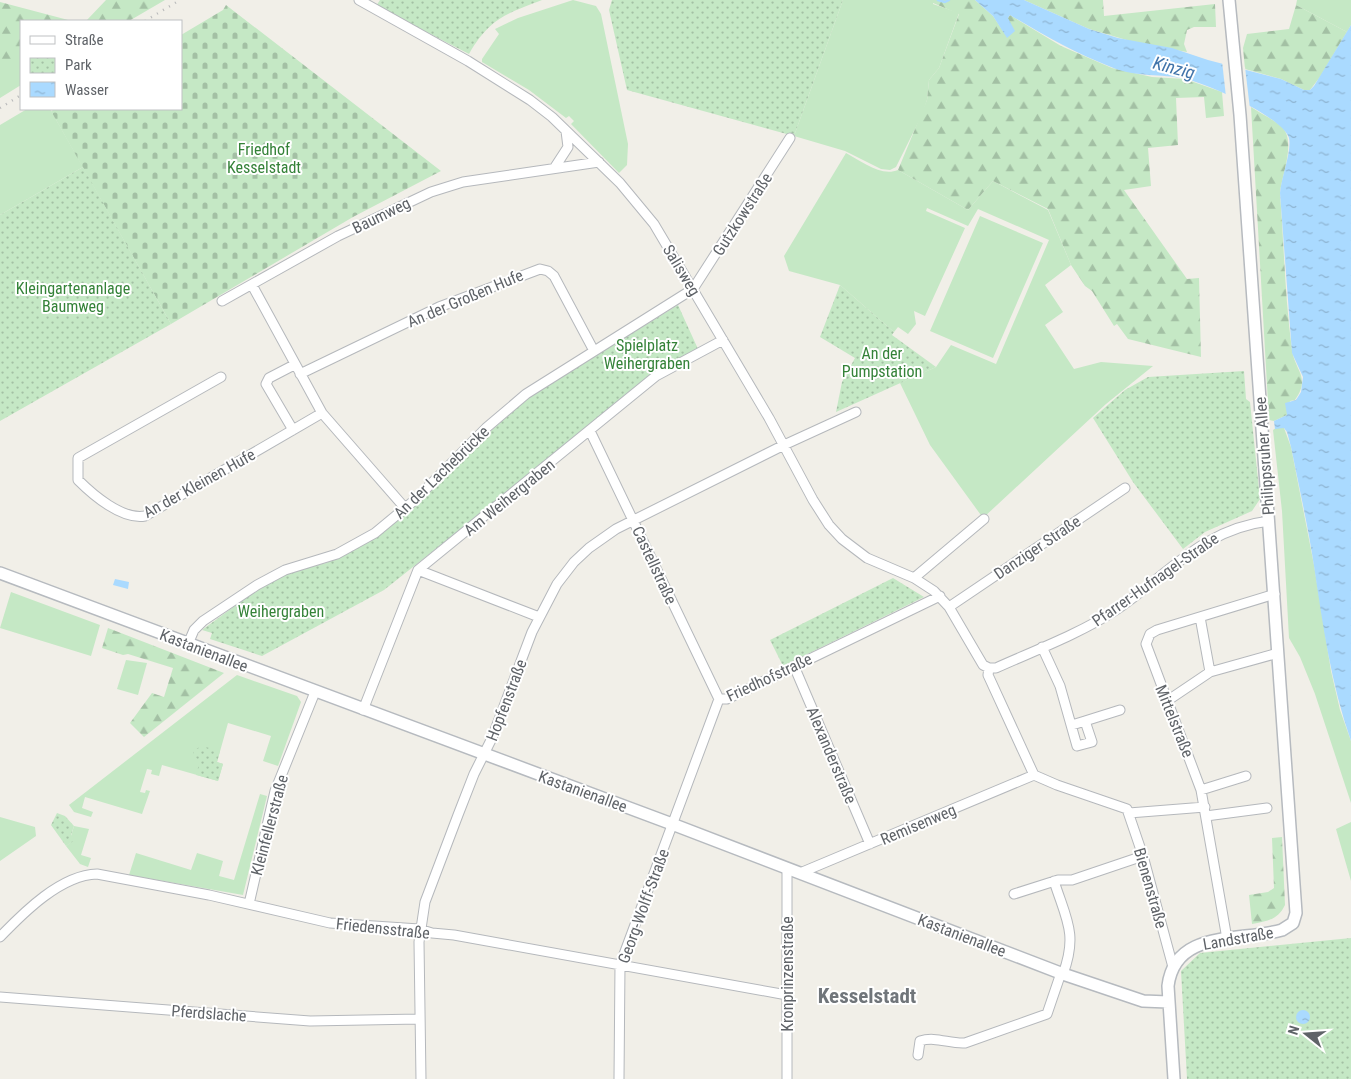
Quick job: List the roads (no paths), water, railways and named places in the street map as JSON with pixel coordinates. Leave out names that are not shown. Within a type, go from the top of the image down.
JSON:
[{"type":"street","name":"Salisweg","points":[[359,0],[518,92],[544,110],[599,162],[645,210],[784,445],[820,512],[835,532],[867,558],[914,578],[940,596],[949,607],[983,664],[989,668]]},
{"type":"street","name":"Philippsruher Allee","points":[[1229,0],[1240,115],[1296,913]]},
{"type":"street","points":[[555,167],[568,147],[568,135],[564,128]]},
{"type":"street","name":"Gutzkowstraße","points":[[693,289],[790,138]]},
{"type":"street","name":"Baumweg","points":[[222,301],[338,236],[431,192],[463,182],[599,162]]},
{"type":"street","name":"An der Großen Hufe","points":[[300,374],[439,306],[540,269],[548,271],[554,276],[594,351]]},
{"type":"street","points":[[252,285],[294,365],[322,413],[405,508]]},
{"type":"street","name":"An der Lachebrücke","points":[[188,644],[199,624],[257,585],[285,570],[329,558],[375,533],[405,508],[507,410],[541,384],[693,289]]},
{"type":"street","name":"Am Weihergraben","points":[[363,710],[418,570],[590,432],[656,376],[723,340]]},
{"type":"street","points":[[293,430],[266,384],[269,378],[294,365]]},
{"type":"street","name":"An der Kleinen Hufe","points":[[221,377],[78,458],[78,480],[102,502],[134,516],[142,517],[322,413]]},
{"type":"street","points":[[784,445],[856,412]]},
{"type":"street","name":"Castellstraße","points":[[590,432],[634,519],[719,699]]},
{"type":"street","name":"Hopfenstraße","points":[[421,1079],[419,1019],[420,929],[432,880],[539,617],[557,584],[574,562],[603,537],[634,519],[784,445]]},
{"type":"street","name":"Danziger Straße","points":[[949,607],[1125,488]]},
{"type":"street","points":[[914,578],[984,519]]},
{"type":"street","name":"Pfarrer-Hufnagel-Straße","points":[[989,668],[996,668],[1080,630],[1116,610],[1220,534],[1246,524],[1268,521]]},
{"type":"street","points":[[418,570],[539,617]]},
{"type":"street","name":"Kastanienallee","points":[[0,573],[672,824],[1062,974],[1143,1001],[1168,1002]]},
{"type":"street","name":"Mittelstraße","points":[[1227,939],[1201,790],[1146,648],[1148,638],[1157,630],[1275,594]]},
{"type":"street","name":"Friedhofstraße","points":[[672,824],[719,699],[727,700],[940,596]]},
{"type":"street","points":[[1200,617],[1210,672]]},
{"type":"street","points":[[1042,647],[1060,686],[1077,746],[1092,742],[1085,720]]},
{"type":"street","points":[[1167,701],[1210,672],[1278,653]]},
{"type":"street","name":"Alexanderstraße","points":[[794,666],[870,844]]},
{"type":"street","points":[[989,668],[988,676],[1034,775],[1128,811],[1205,807]]},
{"type":"street","name":"Kleinfellerstraße","points":[[249,904],[275,791],[315,692]]},
{"type":"street","points":[[1072,725],[1120,710]]},
{"type":"street","name":"Remisenweg","points":[[800,873],[1034,775]]},
{"type":"street","points":[[1201,790],[1246,776]]},
{"type":"street","points":[[1206,816],[1267,808]]},
{"type":"street","name":"Bienenstraße","points":[[1128,811],[1143,856],[1173,967]]},
{"type":"street","name":"Georg-Wolff-Straße","points":[[619,1079],[620,965],[672,824]]},
{"type":"street","points":[[1014,894],[1054,881],[1072,880],[1143,856]]},
{"type":"street","name":"Kronprinzenstraße","points":[[787,868],[787,1079]]},
{"type":"street","name":"Friedensstraße","points":[[0,937],[56,888],[69,880],[82,875],[110,876],[337,924],[420,929],[432,933],[454,935],[787,995]]},
{"type":"street","points":[[918,1055],[920,1041],[929,1038],[954,1043],[965,1043],[1047,1014],[1071,951],[1071,936],[1054,881]]},
{"type":"street","name":"Landstraße","points":[[1173,967],[1190,948],[1210,942],[1282,930],[1293,923],[1296,913]]},
{"type":"street","points":[[1173,967],[1168,986],[1168,1002],[1174,1079]]},
{"type":"street","name":"Pferdslache","points":[[0,997],[310,1021],[419,1019]]},
{"type":"water","name":"Kinzig","points":[[975,0],[1024,0],[1089,29],[1118,38],[1172,48],[1208,60],[1281,79],[1304,90],[1310,90],[1314,86],[1351,25],[1351,741],[1328,655],[1309,536],[1291,447],[1287,432],[1284,428],[1275,429],[1274,421],[1287,415],[1285,403],[1296,400],[1301,392],[1303,377],[1292,353],[1280,193],[1289,150],[1289,138],[1284,130],[1273,120],[1226,94],[1185,79],[1130,73],[1111,67],[1059,43],[1010,15],[1008,18],[1015,31],[1007,38],[993,16]]},
{"type":"water","points":[[115,579],[129,582],[128,589],[113,585]]},
{"type":"water","points":[[1300,1010],[1306,1010],[1310,1017],[1306,1024],[1300,1024],[1296,1020],[1296,1014]]},
{"type":"waterway","points":[[938,0],[945,2],[949,0]]},
{"type":"railway","points":[[147,20],[180,0]]},
{"type":"railway","points":[[0,108],[20,96]]},
{"type":"district","name":"Kesselstadt","points":[[867,996]]},
{"type":"park label","name":"Friedhof Kesselstadt","points":[[264,158]]},
{"type":"park label","name":"Kleingartenanlage Baumweg","points":[[73,297]]},
{"type":"park label","name":"Spielplatz Weihergraben","points":[[647,354]]},
{"type":"park label","name":"An der Pumpstation","points":[[882,362]]},
{"type":"park label","name":"Weihergraben","points":[[281,611]]}]
